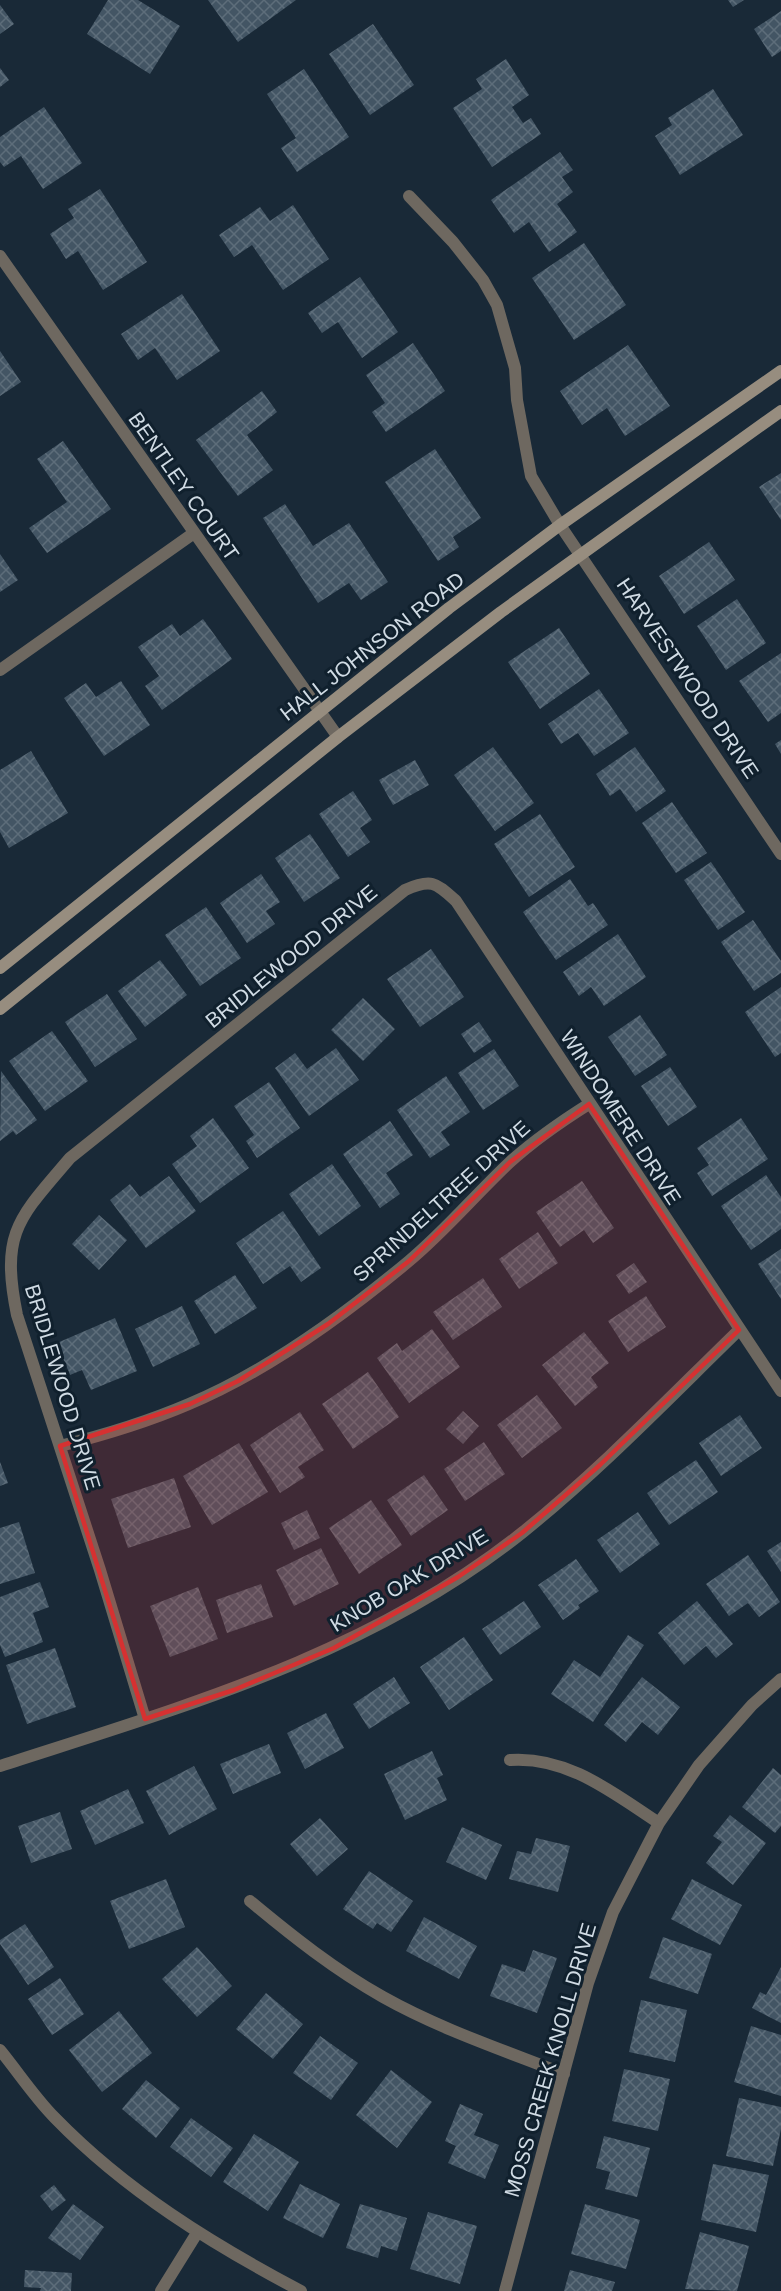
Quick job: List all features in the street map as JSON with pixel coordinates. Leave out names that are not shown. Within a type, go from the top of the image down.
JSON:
[{"type":"main road","name":"HALL JOHNSON ROAD","points":[[0,968],[449,608],[560,525],[781,371]]},
{"type":"main road","points":[[0,1008],[338,737],[501,612],[781,411]]},
{"type":"street","name":"HARVESTWOOD DRIVE","points":[[409,196],[453,242],[483,280],[497,305],[515,368],[517,400],[531,476],[560,525],[582,554],[781,854]]},
{"type":"street","name":"BENTLEY COURT","points":[[0,255],[338,737]]},
{"type":"street","points":[[0,670],[194,533]]},
{"type":"street","name":"WINDOMERE DRIVE","points":[[417,885],[430,882],[437,884],[456,901],[781,1391]]},
{"type":"street","name":"BRIDLEWOOD DRIVE","points":[[145,1719],[17,1315],[9,1276],[10,1254],[20,1222],[29,1206],[70,1158],[405,890],[417,885]]},
{"type":"street","name":"SPRINDELTREE DRIVE","points":[[60,1446],[126,1429],[190,1404],[238,1381],[328,1324],[409,1261],[510,1162],[564,1120],[589,1104]]},
{"type":"street","name":"KNOB OAK DRIVE","points":[[0,1766],[234,1690],[334,1648],[390,1619],[458,1577],[522,1533],[591,1473],[739,1330]]},
{"type":"street","name":"MOSS CREEK KNOLL DRIVE","points":[[506,2291],[588,1983],[613,1912],[660,1823],[699,1765],[752,1705],[781,1679]]},
{"type":"street","points":[[510,1760],[529,1759],[568,1768],[592,1779],[660,1823]]},
{"type":"street","points":[[250,1901],[302,1944],[384,1997],[460,2033],[564,2074]]},
{"type":"street","points":[[0,2050],[53,2117],[108,2169],[197,2233],[301,2291]]},
{"type":"street","points":[[161,2291],[197,2233]]},
{"type":"highlighted area","points":[[589,1104],[739,1330],[600,1465],[522,1533],[458,1577],[334,1648],[234,1690],[145,1719],[60,1446],[190,1404],[238,1381],[328,1324],[409,1261],[510,1162]]},
{"type":"building","points":[[108,0],[138,0],[180,26],[150,74],[87,34]]},
{"type":"building","points":[[208,0],[296,0],[238,42]]},
{"type":"building","points":[[728,0],[744,0],[733,7]]},
{"type":"building","points":[[0,5],[14,24],[0,34]]},
{"type":"building","points":[[781,11],[781,51],[772,57],[754,29]]},
{"type":"building","points":[[373,24],[414,85],[370,115],[329,54]]},
{"type":"building","points":[[506,59],[529,95],[512,107],[523,123],[531,118],[541,134],[492,167],[453,108],[482,89],[476,79]]},
{"type":"building","points":[[0,68],[9,80],[0,87]]},
{"type":"building","points":[[304,69],[349,137],[297,172],[281,148],[296,138],[267,94]]},
{"type":"building","points":[[713,89],[743,135],[680,175],[655,136],[672,125],[668,118]]},
{"type":"building","points":[[44,107],[82,163],[43,189],[21,156],[4,167],[0,162],[0,137]]},
{"type":"building","points":[[560,152],[573,170],[562,177],[573,192],[557,204],[577,232],[549,252],[529,222],[514,233],[491,200]]},
{"type":"building","points":[[100,189],[147,262],[103,290],[78,251],[66,259],[50,234],[74,218],[68,209]]},
{"type":"building","points":[[293,205],[329,259],[283,290],[252,245],[234,257],[219,235],[260,207],[270,221]]},
{"type":"building","points":[[584,243],[626,305],[574,340],[532,278]]},
{"type":"building","points":[[360,277],[398,332],[362,358],[338,322],[322,333],[308,313]]},
{"type":"building","points":[[182,294],[220,351],[177,380],[155,348],[138,360],[121,334]]},
{"type":"building","points":[[413,343],[445,391],[386,432],[372,412],[385,403],[366,375]]},
{"type":"building","points":[[628,345],[670,406],[625,436],[607,408],[582,425],[560,391]]},
{"type":"building","points":[[0,351],[21,382],[0,396]]},
{"type":"building","points":[[262,391],[277,412],[247,435],[273,470],[238,496],[196,440]]},
{"type":"building","points":[[63,441],[111,509],[47,553],[29,528],[67,502],[37,459]]},
{"type":"building","points":[[435,449],[481,518],[453,537],[459,547],[438,561],[385,482]]},
{"type":"building","points":[[781,473],[781,520],[759,487]]},
{"type":"building","points":[[285,504],[313,546],[349,523],[388,582],[361,600],[349,583],[318,603],[263,518]]},
{"type":"building","points":[[709,542],[735,580],[684,614],[659,576]]},
{"type":"building","points":[[0,554],[18,580],[0,592]]},
{"type":"building","points":[[737,599],[766,643],[726,670],[697,626]]},
{"type":"building","points":[[203,619],[232,659],[162,710],[145,686],[159,676],[138,647],[172,624],[180,636]]},
{"type":"building","points":[[559,628],[590,674],[540,709],[508,662]]},
{"type":"building","points":[[781,653],[781,713],[768,722],[739,681]]},
{"type":"building","points":[[121,681],[150,725],[104,756],[64,698],[86,683],[96,697]]},
{"type":"building","points":[[599,689],[629,733],[594,756],[578,733],[561,744],[548,724]]},
{"type":"building","points":[[781,740],[781,754],[775,744]]},
{"type":"building","points":[[493,747],[534,803],[495,831],[454,775]]},
{"type":"building","points":[[635,747],[666,791],[636,812],[620,789],[610,796],[596,774]]},
{"type":"building","points":[[31,751],[68,813],[9,848],[0,832],[0,770]]},
{"type":"building","points":[[415,760],[429,785],[393,805],[379,780]]},
{"type":"building","points":[[353,791],[372,820],[360,828],[370,842],[348,857],[319,814]]},
{"type":"building","points":[[672,802],[707,853],[676,873],[642,823]]},
{"type":"building","points":[[540,814],[575,867],[529,897],[494,844]]},
{"type":"building","points":[[310,834],[340,878],[304,902],[275,858]]},
{"type":"building","points":[[711,862],[745,912],[718,930],[684,880]]},
{"type":"building","points":[[261,874],[280,902],[266,911],[275,924],[247,943],[220,903]]},
{"type":"building","points":[[570,879],[588,906],[593,903],[608,925],[556,960],[523,912]]},
{"type":"building","points":[[206,907],[241,958],[200,986],[165,935]]},
{"type":"building","points":[[753,920],[781,961],[781,973],[754,991],[721,942]]},
{"type":"building","points":[[618,934],[646,977],[604,1006],[591,987],[579,996],[563,972]]},
{"type":"building","points":[[431,949],[464,997],[420,1027],[387,979]]},
{"type":"building","points":[[160,960],[187,995],[145,1027],[118,991]]},
{"type":"building","points":[[781,987],[781,1053],[775,1057],[745,1012]]},
{"type":"building","points":[[107,994],[137,1039],[95,1067],[65,1022]]},
{"type":"building","points":[[363,998],[395,1029],[363,1061],[331,1030]]},
{"type":"building","points":[[640,1015],[667,1055],[635,1076],[608,1037]]},
{"type":"building","points":[[479,1022],[492,1041],[474,1053],[461,1034]]},
{"type":"building","points":[[52,1031],[88,1081],[45,1111],[9,1061]]},
{"type":"building","points":[[336,1048],[359,1080],[309,1116],[275,1068],[295,1053],[307,1069]]},
{"type":"building","points":[[494,1049],[519,1086],[483,1110],[458,1073]]},
{"type":"building","points":[[670,1067],[697,1107],[668,1126],[641,1086]]},
{"type":"building","points":[[1,1071],[37,1120],[16,1135],[13,1131],[0,1141]]},
{"type":"building","points":[[446,1076],[470,1112],[441,1132],[450,1145],[430,1158],[397,1110]]},
{"type":"building","points":[[269,1082],[300,1128],[257,1158],[246,1141],[254,1135],[234,1106]]},
{"type":"building","points":[[213,1118],[249,1168],[200,1203],[172,1164],[197,1146],[190,1136]]},
{"type":"building","points":[[741,1118],[768,1159],[712,1196],[697,1173],[709,1165],[697,1148]]},
{"type":"building","points":[[390,1121],[413,1155],[386,1173],[400,1194],[380,1208],[343,1154]]},
{"type":"building","points":[[332,1164],[361,1206],[319,1236],[289,1194]]},
{"type":"building","points":[[766,1175],[781,1197],[781,1229],[751,1250],[721,1206]]},
{"type":"building","points":[[169,1176],[196,1211],[146,1248],[110,1200],[130,1184],[140,1197]]},
{"type":"building","points":[[582,1181],[614,1228],[593,1243],[584,1230],[560,1247],[536,1212]]},
{"type":"building","points":[[283,1211],[321,1268],[301,1282],[290,1266],[263,1284],[236,1243]]},
{"type":"building","points":[[99,1215],[127,1240],[99,1270],[72,1244]]},
{"type":"building","points":[[538,1232],[558,1263],[519,1289],[499,1259]]},
{"type":"building","points":[[781,1249],[781,1299],[758,1264]]},
{"type":"building","points":[[634,1263],[647,1282],[629,1294],[616,1275]]},
{"type":"building","points":[[235,1275],[257,1308],[215,1334],[194,1301]]},
{"type":"building","points":[[483,1278],[502,1307],[453,1340],[433,1312]]},
{"type":"building","points":[[646,1296],[666,1327],[628,1352],[608,1321]]},
{"type":"building","points":[[182,1306],[200,1344],[153,1367],[135,1329]]},
{"type":"building","points":[[115,1318],[137,1371],[91,1390],[82,1370],[70,1375],[57,1343]]},
{"type":"building","points":[[432,1329],[460,1367],[409,1403],[377,1358],[397,1343],[402,1351]]},
{"type":"building","points":[[584,1332],[609,1363],[591,1377],[598,1387],[575,1406],[542,1365]]},
{"type":"building","points":[[368,1372],[399,1417],[353,1449],[322,1404]]},
{"type":"building","points":[[537,1395],[562,1428],[522,1458],[497,1425]]},
{"type":"building","points":[[463,1411],[479,1426],[463,1444],[446,1429]]},
{"type":"building","points":[[300,1412],[324,1450],[298,1467],[305,1477],[280,1493],[250,1445]]},
{"type":"building","points":[[740,1415],[762,1448],[721,1476],[699,1443]]},
{"type":"building","points":[[484,1442],[505,1474],[465,1501],[444,1469]]},
{"type":"building","points":[[239,1443],[268,1492],[212,1525],[183,1476]]},
{"type":"building","points":[[696,1460],[718,1492],[669,1525],[647,1493]]},
{"type":"building","points":[[0,1462],[8,1483],[0,1486]]},
{"type":"building","points":[[424,1475],[448,1510],[411,1536],[387,1500]]},
{"type":"building","points":[[174,1478],[191,1527],[128,1548],[111,1499]]},
{"type":"building","points":[[371,1500],[402,1545],[359,1574],[329,1528]]},
{"type":"building","points":[[307,1510],[320,1538],[294,1550],[281,1523]]},
{"type":"building","points":[[638,1512],[660,1544],[620,1573],[597,1540]]},
{"type":"building","points":[[19,1522],[35,1573],[0,1584],[0,1528]]},
{"type":"building","points":[[781,1542],[781,1572],[767,1551]]},
{"type":"building","points":[[321,1548],[339,1584],[294,1606],[276,1570]]},
{"type":"building","points":[[748,1555],[780,1602],[759,1617],[748,1603],[729,1616],[706,1584]]},
{"type":"building","points":[[576,1559],[599,1591],[578,1605],[580,1608],[563,1620],[538,1585]]},
{"type":"building","points":[[40,1582],[49,1607],[33,1613],[43,1642],[5,1657],[0,1645],[0,1597]]},
{"type":"building","points":[[261,1584],[273,1617],[227,1633],[216,1600]]},
{"type":"building","points":[[198,1587],[218,1639],[170,1657],[150,1606]]},
{"type":"building","points":[[524,1601],[541,1627],[500,1655],[482,1629]]},
{"type":"building","points":[[697,1601],[733,1644],[716,1658],[706,1646],[684,1665],[658,1633]]},
{"type":"building","points":[[628,1635],[644,1645],[593,1722],[551,1694],[574,1660],[600,1677]]},
{"type":"building","points":[[464,1637],[493,1680],[449,1710],[420,1667]]},
{"type":"building","points":[[55,1648],[76,1707],[27,1724],[6,1665]]},
{"type":"building","points":[[394,1677],[410,1703],[369,1729],[353,1704]]},
{"type":"building","points":[[642,1677],[680,1707],[658,1735],[642,1722],[626,1742],[604,1725]]},
{"type":"building","points":[[326,1713],[344,1748],[305,1769],[287,1733]]},
{"type":"building","points":[[269,1744],[281,1773],[233,1794],[220,1764]]},
{"type":"building","points":[[432,1751],[443,1775],[437,1778],[447,1800],[405,1820],[384,1774]]},
{"type":"building","points":[[194,1766],[217,1809],[169,1835],[146,1791]]},
{"type":"building","points":[[773,1768],[781,1775],[781,1826],[775,1833],[742,1807]]},
{"type":"building","points":[[128,1789],[144,1823],[95,1845],[80,1811]]},
{"type":"building","points":[[60,1812],[72,1849],[31,1863],[18,1826]]},
{"type":"building","points":[[730,1815],[766,1843],[733,1885],[706,1863],[722,1842],[713,1836]]},
{"type":"building","points":[[320,1818],[348,1849],[317,1876],[290,1844]]},
{"type":"building","points":[[462,1827],[502,1845],[486,1880],[446,1862]]},
{"type":"building","points":[[536,1838],[570,1846],[558,1892],[509,1879],[517,1851],[531,1854]]},
{"type":"building","points":[[369,1871],[413,1901],[391,1932],[377,1923],[373,1929],[343,1909]]},
{"type":"building","points":[[166,1879],[185,1927],[129,1949],[110,1901]]},
{"type":"building","points":[[692,1879],[742,1905],[720,1945],[671,1919]]},
{"type":"building","points":[[424,1917],[477,1946],[459,1979],[406,1951]]},
{"type":"building","points":[[25,1924],[54,1967],[28,1985],[0,1944],[0,1940]]},
{"type":"building","points":[[663,1937],[712,1954],[698,1994],[649,1978]]},
{"type":"building","points":[[197,1947],[232,1986],[197,2017],[162,1979]]},
{"type":"building","points":[[533,1950],[557,1958],[537,2013],[490,1996],[502,1964],[525,1972]]},
{"type":"building","points":[[781,1967],[781,2023],[752,2008],[760,1992],[766,1995]]},
{"type":"building","points":[[60,1978],[84,2014],[52,2035],[28,1999]]},
{"type":"building","points":[[266,1993],[303,2024],[273,2059],[236,2029]]},
{"type":"building","points":[[641,2000],[687,2010],[675,2062],[629,2052]]},
{"type":"building","points":[[119,2011],[152,2053],[102,2092],[69,2050]]},
{"type":"building","points":[[751,2026],[781,2035],[781,2096],[734,2082]]},
{"type":"building","points":[[320,2036],[358,2063],[331,2100],[293,2073]]},
{"type":"building","points":[[624,2069],[670,2079],[658,2131],[612,2121]]},
{"type":"building","points":[[391,2070],[432,2102],[397,2148],[356,2115]]},
{"type":"building","points":[[146,2080],[180,2108],[156,2138],[122,2109]]},
{"type":"building","points":[[739,2098],[781,2107],[781,2129],[773,2166],[726,2156]]},
{"type":"building","points":[[460,2104],[483,2114],[474,2135],[499,2145],[485,2179],[448,2163],[456,2146],[445,2141]]},
{"type":"building","points":[[191,2118],[233,2148],[211,2177],[170,2147]]},
{"type":"building","points":[[254,2134],[299,2162],[268,2211],[223,2182]]},
{"type":"building","points":[[604,2136],[650,2148],[637,2197],[605,2189],[610,2172],[596,2168]]},
{"type":"building","points":[[713,2164],[769,2175],[756,2232],[701,2220]]},
{"type":"building","points":[[300,2184],[340,2204],[323,2238],[283,2218]]},
{"type":"building","points":[[54,2185],[66,2200],[52,2211],[40,2196]]},
{"type":"building","points":[[73,2204],[104,2227],[80,2260],[48,2238]]},
{"type":"building","points":[[360,2204],[407,2218],[397,2251],[381,2246],[378,2258],[346,2248]]},
{"type":"building","points":[[585,2204],[640,2220],[626,2269],[571,2254]]},
{"type":"building","points":[[428,2212],[477,2226],[460,2284],[410,2269]]},
{"type":"building","points":[[700,2232],[749,2246],[737,2291],[685,2289]]},
{"type":"building","points":[[25,2270],[72,2273],[71,2291],[40,2291],[41,2288],[24,2287]]},
{"type":"building","points":[[570,2270],[615,2282],[612,2291],[564,2291]]}]
